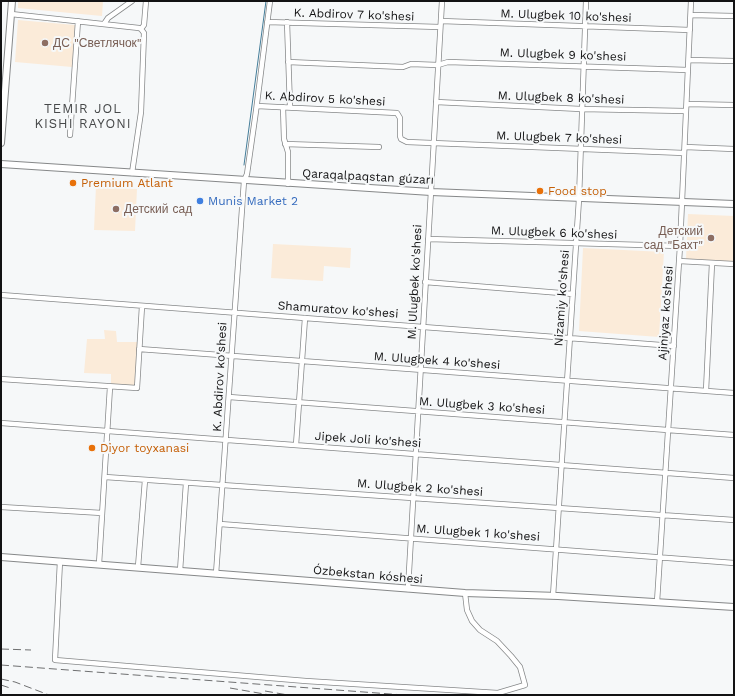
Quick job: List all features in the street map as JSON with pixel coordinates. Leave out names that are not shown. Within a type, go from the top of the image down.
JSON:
[{"type":"street","points":[[1,143],[12,1]]},
{"type":"street","points":[[104,24],[108,18],[132,1]]},
{"type":"street","points":[[141,29],[144,24],[146,1]]},
{"type":"street","name":"K. Abdirov ko'shesi","points":[[216,574],[244,181],[247,174],[257,106],[270,1]]},
{"type":"street","name":"M. Ulugbek ko'shesi","points":[[408,589],[442,1]]},
{"type":"street","name":"Nizamiy ko'shesi","points":[[553,596],[579,199],[579,148],[586,1]]},
{"type":"street","name":"Ajiniyaz ko'shesi","points":[[657,602],[680,246],[691,1]]},
{"type":"street","points":[[11,14],[141,29]]},
{"type":"street","points":[[691,15],[734,16]]},
{"type":"street","points":[[70,135],[78,21]]},
{"type":"street","name":"M. Ulugbek 10 ko'shesi","points":[[441,21],[690,30]]},
{"type":"street","name":"K. Abdirov 7 ko'shesi","points":[[268,22],[440,27]]},
{"type":"street","points":[[288,22],[290,107]]},
{"type":"street","points":[[132,173],[141,112],[144,33],[141,29]]},
{"type":"street","points":[[689,60],[734,61]]},
{"type":"street","name":"M. Ulugbek 9 ko'shesi","points":[[288,62],[403,67],[411,64],[438,65],[448,62],[688,70]]},
{"type":"street","name":"M. Ulugbek 8 ko'shesi","points":[[436,102],[581,109],[686,111]]},
{"type":"street","points":[[687,104],[734,105]]},
{"type":"street","name":"K. Abdirov 5 ko'shesi","points":[[257,106],[393,112]]},
{"type":"street","points":[[284,107],[285,144],[288,152],[288,184]]},
{"type":"street","name":"M. Ulugbek 7 ko'shesi","points":[[393,112],[400,116],[400,136],[404,141],[684,153]]},
{"type":"street","points":[[285,144],[379,147]]},
{"type":"street","points":[[685,147],[734,149]]},
{"type":"street","name":"Qaraqalpaqstan gúzarı","points":[[1,164],[288,184],[431,192],[734,204]]},
{"type":"street","name":"M. Ulugbek 6 ko'shesi","points":[[428,239],[680,246]]},
{"type":"street","points":[[679,261],[734,264]]},
{"type":"street","points":[[706,391],[712,263]]},
{"type":"street","points":[[425,282],[573,294]]},
{"type":"street","name":"Shamuratov ko'shesi","points":[[1,295],[674,346]]},
{"type":"street","points":[[1,379],[137,388],[142,306]]},
{"type":"street","points":[[296,445],[305,318]]},
{"type":"street","name":"M. Ulugbek 4 ko'shesi","points":[[139,349],[734,393]]},
{"type":"street","points":[[99,564],[110,387]]},
{"type":"street","name":"M. Ulugbek 3 ko'shesi","points":[[229,397],[734,435]]},
{"type":"street","name":"Jipek Joli ko'shesi","points":[[1,423],[734,478]]},
{"type":"street","name":"M. Ulugbek 2 ko'shesi","points":[[105,477],[734,520]]},
{"type":"street","points":[[138,568],[145,480]]},
{"type":"street","points":[[180,571],[186,482]]},
{"type":"street","points":[[1,507],[102,513]]},
{"type":"street","name":"M. Ulugbek 1 ko'shesi","points":[[220,524],[734,563]]},
{"type":"street","name":"Ózbekstan kóshesi","points":[[1,557],[465,593],[553,596],[734,607]]},
{"type":"street","points":[[60,561],[55,660],[306,681],[498,693],[525,685],[520,667],[511,656],[496,641],[480,630],[472,621],[467,610],[465,593]]},
{"type":"shaded area","points":[[18,1],[103,1],[102,16],[18,8]]},
{"type":"shaded area","name":"ДС \"Светлячок\"","points":[[18,20],[75,25],[72,67],[15,62]]},
{"type":"shaded area","name":"Детский сад","points":[[96,186],[137,189],[135,231],[94,230]]},
{"type":"shaded area","name":"Детский сад \"Бахт\"","points":[[688,214],[734,216],[734,262],[686,259]]},
{"type":"shaded area","points":[[273,244],[351,248],[350,268],[324,266],[323,281],[271,278]]},
{"type":"shaded area","points":[[583,248],[664,252],[659,337],[579,331]]},
{"type":"shaded area","points":[[104,330],[116,331],[117,342],[138,342],[135,386],[111,384],[111,374],[84,373],[87,339],[105,339]]},
{"type":"waterway","points":[[244,165],[266,1]]},
{"type":"railway","points":[[1,649],[31,650]]},
{"type":"railway","points":[[1,665],[404,695]]},
{"type":"railway","points":[[1,679],[15,682],[49,695]]},
{"type":"railway","points":[[1,685],[10,688]]},
{"type":"railway","points":[[230,688],[270,695]]},
{"type":"railway","points":[[265,691],[288,695]]},
{"type":"place","name":"ДС \"Светлячок\"","points":[[45,43]]},
{"type":"place","name":"Premium Atlant","points":[[73,183]]},
{"type":"place","name":"Food stop","points":[[540,191]]},
{"type":"place","name":"Munis Market 2","points":[[200,201]]},
{"type":"place","name":"Детский сад","points":[[116,209]]},
{"type":"place","name":"Детский сад \"Бахт\"","points":[[711,238]]},
{"type":"place","name":"Diyor toyxanasi","points":[[92,448]]},
{"type":"district","name":"TEMIR JOL KISHI RAYONI","points":[[83,116]]}]
